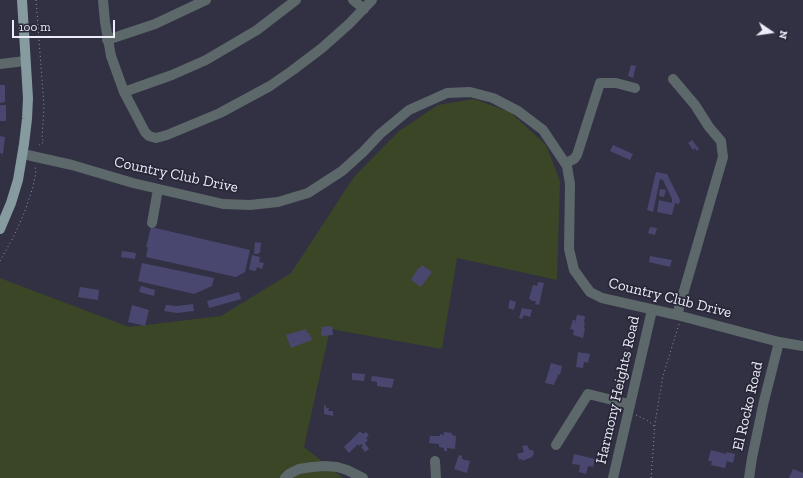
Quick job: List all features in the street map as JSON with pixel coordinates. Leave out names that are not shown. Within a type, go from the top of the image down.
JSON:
[{"type":"main road","points":[[0,229],[15,192],[23,154],[28,108],[22,0]]},
{"type":"street","points":[[102,0],[108,40],[114,66],[124,92],[146,134],[156,138],[167,135],[220,113],[270,86],[317,52],[347,26],[372,0]]},
{"type":"street","points":[[108,40],[154,24],[206,0]]},
{"type":"street","points":[[124,92],[172,75],[212,57],[257,30],[296,0]]},
{"type":"street","points":[[353,0],[364,9]]},
{"type":"street","points":[[0,64],[25,61]]},
{"type":"street","points":[[673,79],[695,105],[709,127],[721,141],[723,157],[679,315]]},
{"type":"street","points":[[566,163],[574,159],[577,155],[600,83],[616,83],[635,88]]},
{"type":"street","name":"Country Club Drive","points":[[23,154],[72,165],[133,183],[223,204],[250,205],[278,202],[308,193],[342,171],[380,134],[409,110],[447,93],[470,92],[493,98],[518,111],[543,130],[566,163],[570,184],[569,249],[574,270],[590,292],[602,298],[679,315],[779,342],[803,346]]},
{"type":"street","points":[[152,223],[158,189]]},
{"type":"street","name":"Harmony Heights Road","points":[[613,478],[652,310]]},
{"type":"street","name":"El Rocko Road","points":[[749,478],[764,400],[779,342]]},
{"type":"street","points":[[556,445],[588,394],[628,409]]},
{"type":"street","points":[[435,461],[436,478]]},
{"type":"street","points":[[285,478],[289,474],[299,469],[325,466],[337,467],[363,478]]},
{"type":"path","points":[[36,0],[44,106],[42,138],[44,142],[38,145]]},
{"type":"path","points":[[0,261],[25,211],[33,187],[36,171],[35,167]]},
{"type":"path","points":[[651,478],[654,426],[663,376],[679,315]]},
{"type":"path","points":[[628,409],[654,426]]},
{"type":"green space","points":[[474,99],[510,112],[546,145],[560,181],[557,280],[457,258],[442,349],[330,329],[304,447],[343,478],[0,478],[0,278],[129,327],[221,316],[291,273],[354,177],[399,131],[438,105]]},
{"type":"building","points":[[631,65],[636,66],[633,78],[628,76]]},
{"type":"building","points":[[0,85],[5,85],[5,102],[0,103]]},
{"type":"building","points":[[0,105],[6,105],[6,121],[0,121]]},
{"type":"building","points":[[0,136],[5,137],[3,154],[0,153]]},
{"type":"building","points":[[692,140],[699,149],[697,151],[695,148],[693,150],[688,143]]},
{"type":"building","points":[[613,145],[633,154],[630,160],[610,151]]},
{"type":"building","points":[[656,172],[667,174],[680,200],[679,204],[675,203],[672,215],[657,212],[659,200],[672,203],[672,199],[663,180],[660,179],[653,212],[647,210]]},
{"type":"building","points":[[660,189],[666,190],[664,197],[659,196]]},
{"type":"building","points":[[151,227],[250,250],[245,272],[236,277],[146,257],[148,247],[146,247]]},
{"type":"building","points":[[650,227],[657,228],[655,235],[648,233]]},
{"type":"building","points":[[255,242],[261,243],[260,253],[258,254],[254,254]]},
{"type":"building","points":[[122,251],[136,253],[135,259],[121,257]]},
{"type":"building","points":[[252,255],[260,257],[259,262],[264,263],[262,269],[257,267],[256,271],[249,270]]},
{"type":"building","points":[[650,256],[672,260],[670,267],[649,262]]},
{"type":"building","points":[[142,263],[214,278],[212,286],[194,294],[138,281]]},
{"type":"building","points":[[422,265],[432,272],[421,287],[411,280],[418,268],[419,269]]},
{"type":"building","points":[[538,282],[544,283],[539,305],[535,304],[536,301],[531,301],[532,300],[529,299],[533,285],[537,286]]},
{"type":"building","points":[[141,286],[155,290],[154,296],[139,292]]},
{"type":"building","points":[[80,287],[99,290],[98,300],[78,297]]},
{"type":"building","points":[[239,292],[241,299],[209,308],[207,301]]},
{"type":"building","points":[[510,300],[516,302],[514,310],[508,308]]},
{"type":"building","points":[[193,304],[194,311],[177,313],[164,311],[166,305],[177,306]]},
{"type":"building","points":[[132,305],[149,310],[145,326],[128,322]]},
{"type":"building","points":[[522,308],[532,310],[530,317],[524,315],[522,319],[519,318]]},
{"type":"building","points":[[577,315],[585,316],[583,338],[573,335],[574,330],[570,329],[573,320],[575,320],[575,323]]},
{"type":"building","points":[[332,326],[333,335],[321,336],[322,327]]},
{"type":"building","points":[[306,329],[312,340],[291,348],[286,335]]},
{"type":"building","points":[[627,333],[634,335],[631,348],[629,347],[629,349],[625,348],[624,346]]},
{"type":"building","points":[[578,352],[590,354],[588,363],[584,362],[583,368],[576,367]]},
{"type":"building","points":[[551,363],[562,366],[560,375],[558,374],[554,385],[545,383]]},
{"type":"building","points":[[352,373],[365,374],[364,381],[352,380]]},
{"type":"building","points":[[372,376],[394,379],[392,388],[377,386],[377,382],[371,381]]},
{"type":"building","points":[[324,405],[326,408],[329,408],[328,411],[333,411],[333,416],[324,414]]},
{"type":"building","points":[[360,431],[363,434],[366,432],[369,435],[366,438],[368,440],[365,443],[369,449],[365,452],[361,447],[363,446],[361,444],[359,446],[358,444],[349,453],[344,447]]},
{"type":"building","points":[[444,432],[452,433],[452,435],[456,436],[455,449],[447,448],[447,451],[444,451],[444,448],[439,447],[439,444],[429,443],[430,436],[440,436],[440,434],[444,435]]},
{"type":"building","points":[[527,445],[529,450],[533,450],[534,454],[532,457],[522,461],[522,459],[519,460],[517,454],[524,452],[522,446]]},
{"type":"building","points":[[711,450],[726,454],[726,452],[735,454],[733,463],[727,461],[725,468],[711,465],[712,461],[708,461]]},
{"type":"building","points":[[574,454],[595,459],[593,467],[588,466],[586,474],[579,472],[580,465],[572,464]]},
{"type":"building","points":[[459,455],[462,456],[462,459],[470,461],[467,473],[454,469]]},
{"type":"building","points":[[793,469],[803,473],[803,478],[789,478]]}]
